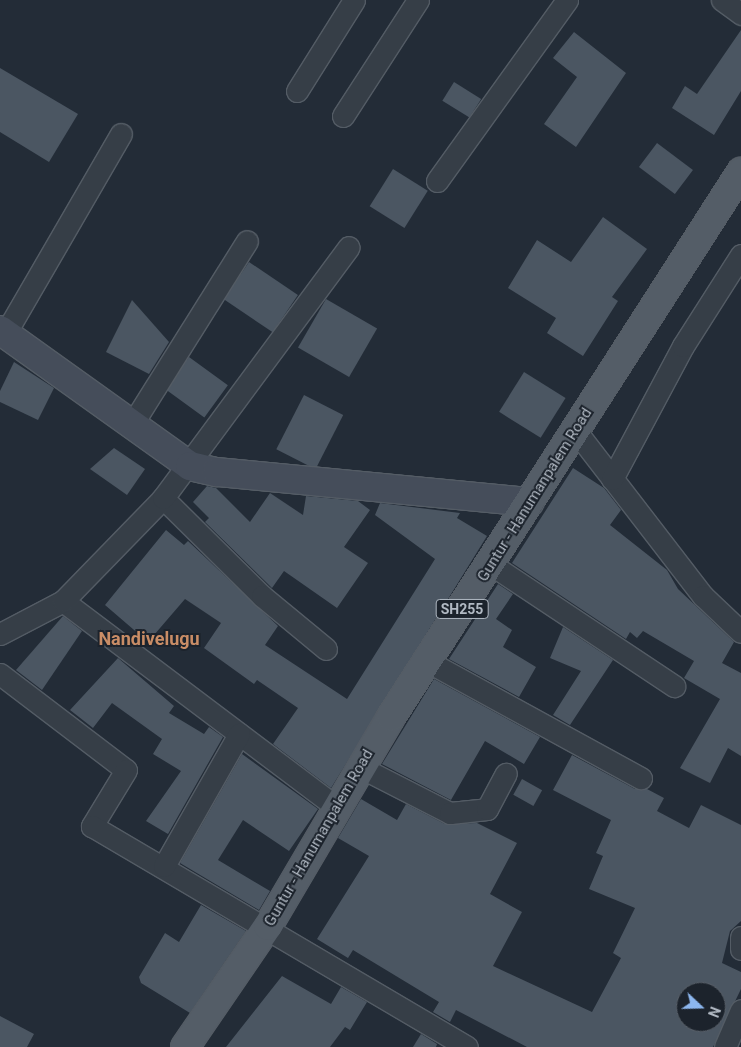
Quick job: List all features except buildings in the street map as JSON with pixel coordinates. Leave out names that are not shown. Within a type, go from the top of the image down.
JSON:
[{"type":"main road","name":"Guntur - Hanumanpalem Road","points":[[185,1047],[268,926],[360,767],[427,661],[492,565],[575,430],[741,172]]},
{"type":"street","points":[[297,91],[354,0]]},
{"type":"street","points":[[343,116],[418,0]]},
{"type":"street","points":[[437,180],[567,0]]},
{"type":"street","points":[[722,0],[741,14]]},
{"type":"street","points":[[121,134],[2,332],[131,426],[190,466],[217,472],[530,502]]},
{"type":"street","points":[[131,426],[247,241]]},
{"type":"street","points":[[0,634],[63,601],[163,498],[190,466],[349,247]]},
{"type":"street","points":[[612,479],[683,346],[741,255]]},
{"type":"street","points":[[575,430],[703,596],[741,632]]},
{"type":"street","points":[[163,498],[262,596],[326,649]]},
{"type":"street","points":[[492,565],[674,686]]},
{"type":"street","points":[[63,601],[336,807]]},
{"type":"street","points":[[427,661],[641,778]]},
{"type":"street","points":[[0,674],[126,770],[92,826],[268,926],[467,1047]]},
{"type":"street","points":[[164,866],[239,734]]},
{"type":"street","points":[[360,767],[450,813],[486,809],[506,774]]},
{"type":"street","points":[[741,938],[741,949]]},
{"type":"street","points":[[725,1047],[741,1010]]},
{"type":"district","name":"Nandivelugu","points":[[149,639]]}]
